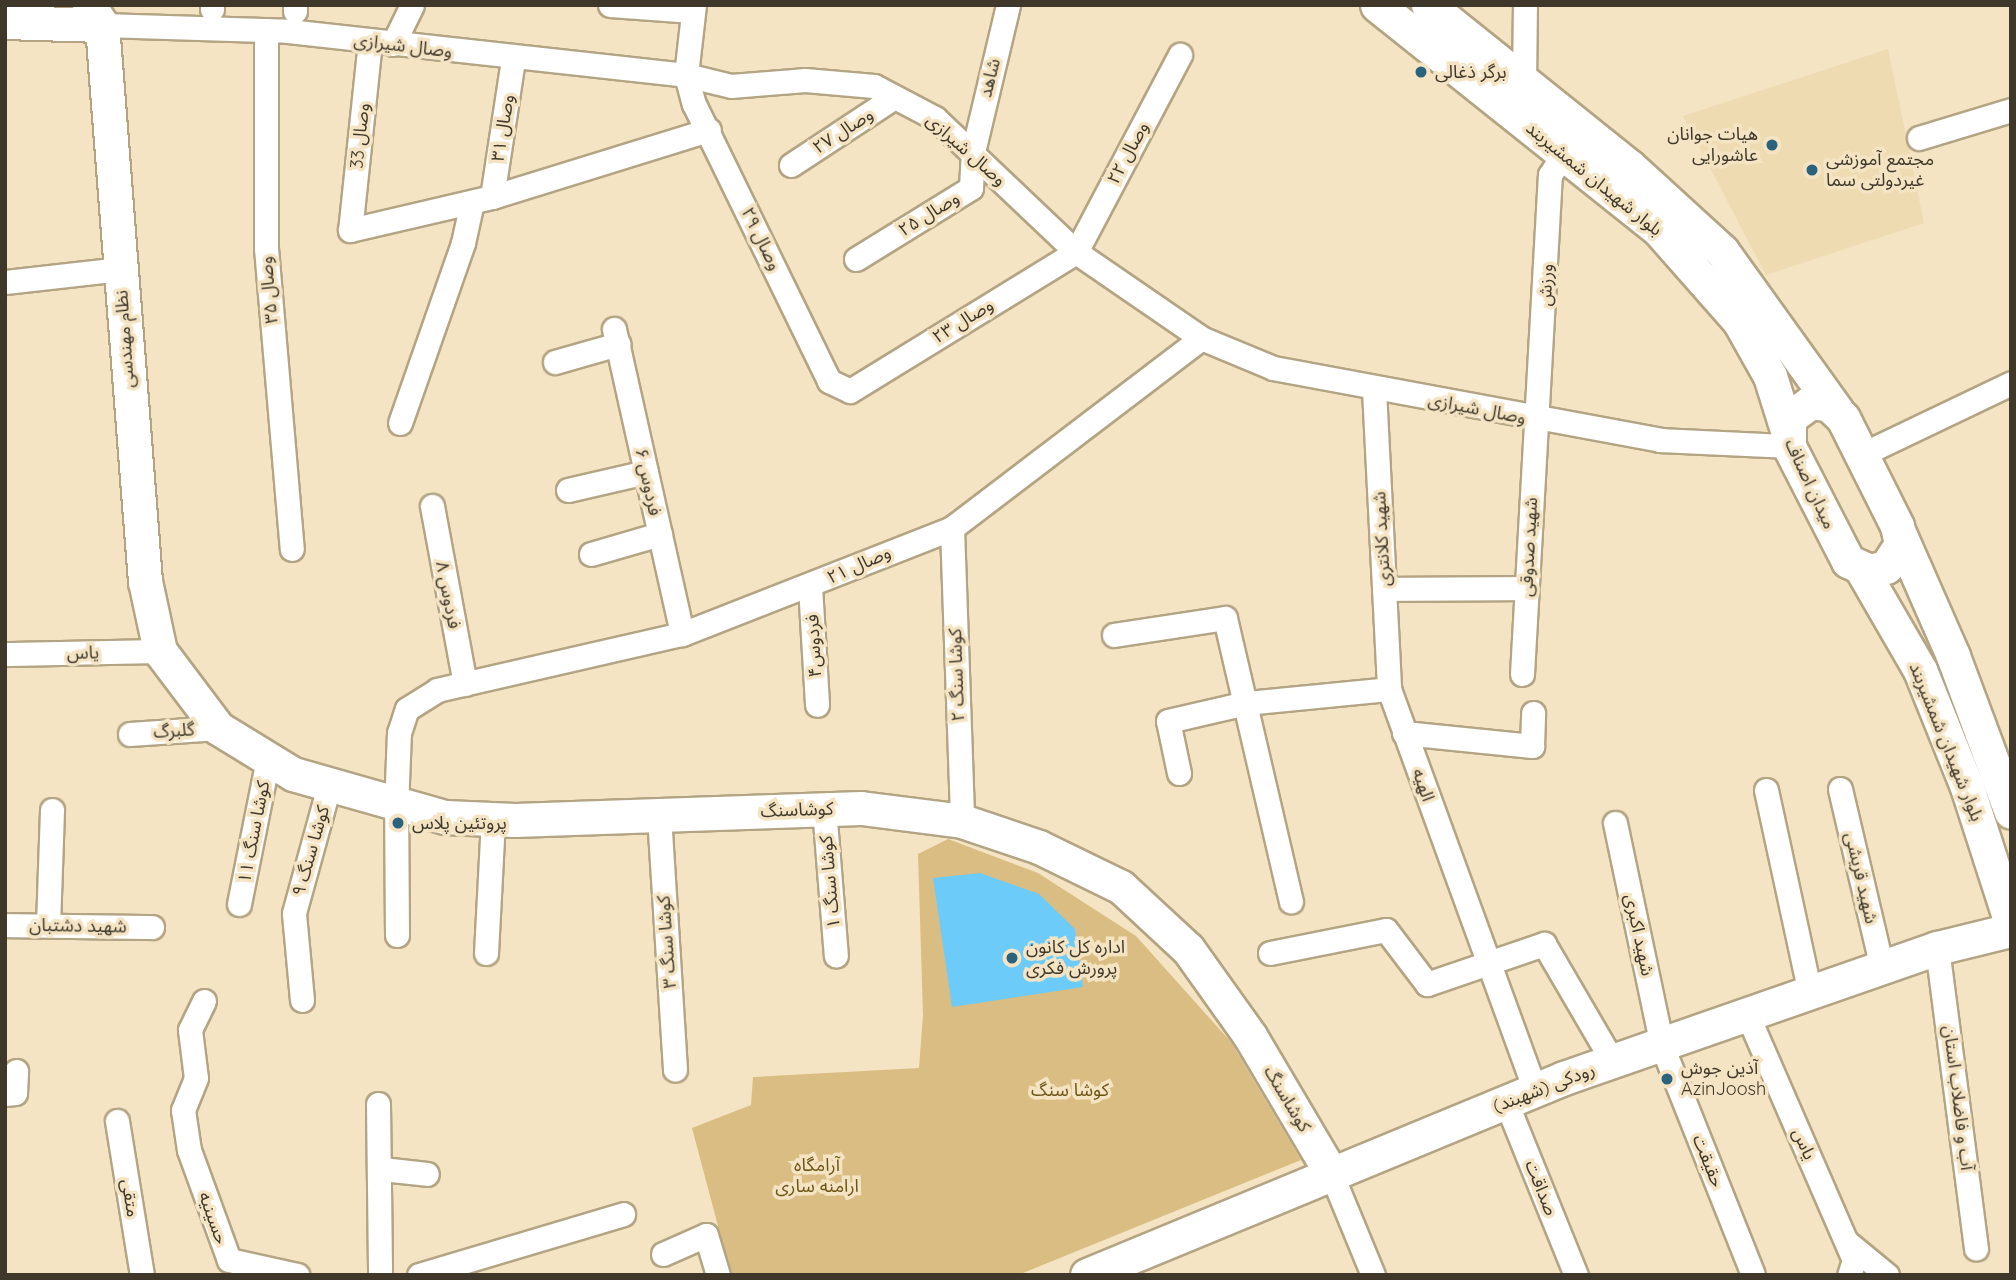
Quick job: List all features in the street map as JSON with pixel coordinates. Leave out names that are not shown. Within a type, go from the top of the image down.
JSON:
[{"type":"main road","name":"بلوار شهیدان شمشیربند","points":[[1377,5],[1658,229],[1739,321],[1770,376],[1787,436]]},
{"type":"main road","name":"بلوار شهیدان شمشیربند","points":[[1428,5],[1639,175],[1722,251],[1837,411]]},
{"type":"main road","name":"وصال شیرازی","points":[[5,22],[102,12]]},
{"type":"main road","name":"نظام مهندسی","points":[[102,12],[141,545],[160,651]]},
{"type":"main road","name":"میدان اصناف","points":[[1837,411],[1811,402],[1795,411],[1787,436],[1843,554],[1862,570]]},
{"type":"main road","points":[[1837,411],[1900,535],[1893,561],[1878,570],[1862,570]]},
{"type":"main road","name":"بلوار شهیدان شمشیربند","points":[[1900,535],[1953,656],[2011,812]]},
{"type":"main road","name":"بلوار شهیدان شمشیربند","points":[[1862,570],[1920,670],[1968,787],[2011,923]]},
{"type":"main road","name":"کوشاسنگ","points":[[160,651],[218,728],[268,759],[329,786],[396,807],[493,819],[824,808],[962,821],[1039,847],[1121,887],[1188,949],[1250,1036],[1331,1173]]},
{"type":"main road","name":"رودکی (شهبند)","points":[[1108,1271],[1331,1173],[1521,1096],[1937,948],[2011,930]]},
{"type":"street","points":[[393,44],[412,5]]},
{"type":"street","points":[[610,5],[694,8],[686,75]]},
{"type":"street","name":"شاهد","points":[[972,152],[1008,5]]},
{"type":"street","points":[[1524,84],[1525,5]]},
{"type":"street","name":"وصال شیرازی","points":[[102,12],[370,41],[513,60],[686,75],[731,86],[804,80],[874,86],[934,118],[1076,252],[1201,338],[1273,368],[1374,390],[1660,440],[1787,436]]},
{"type":"street","name":"وصال ۳۵","points":[[266,30],[266,248],[292,549]]},
{"type":"street","name":"وصال 33","points":[[370,41],[350,230],[482,199]]},
{"type":"street","name":"وصال ۲۲","points":[[1076,252],[1180,55]]},
{"type":"street","name":"وصال ۳۱","points":[[400,423],[463,243],[482,199],[513,60]]},
{"type":"street","name":"وصال ۲۹","points":[[686,75],[709,130],[829,382],[850,391]]},
{"type":"street","name":"وصال ۲۷","points":[[791,165],[894,97]]},
{"type":"street","points":[[1919,138],[2011,110]]},
{"type":"street","points":[[482,199],[709,130]]},
{"type":"street","name":"وصال ۲۵","points":[[856,259],[971,188],[972,152]]},
{"type":"street","name":"ورزش","points":[[1536,420],[1550,175],[1564,153]]},
{"type":"street","name":"وصال ۲۳","points":[[850,391],[1076,252]]},
{"type":"street","points":[[5,282],[120,269]]},
{"type":"street","name":"فردوس ۶","points":[[555,362],[616,337],[682,634]]},
{"type":"street","name":"وصال ۲۱","points":[[397,935],[396,807],[399,733],[407,709],[437,691],[682,634],[952,528],[1201,338]]},
{"type":"street","points":[[1861,455],[2011,383]]},
{"type":"street","name":"شهید کلانتری","points":[[1374,390],[1389,689]]},
{"type":"street","name":"شهید صدوقی","points":[[1522,674],[1536,420]]},
{"type":"street","points":[[568,490],[646,472]]},
{"type":"street","name":"فردوس ۸","points":[[432,506],[465,684]]},
{"type":"street","name":"کوشا سنگ ۲","points":[[952,528],[962,821]]},
{"type":"street","points":[[591,554],[660,534]]},
{"type":"street","name":"فردوس۴","points":[[810,586],[817,705]]},
{"type":"street","points":[[1384,589],[1527,588]]},
{"type":"street","points":[[1114,635],[1225,618],[1292,901]]},
{"type":"street","name":"یاس","points":[[5,654],[160,651]]},
{"type":"street","points":[[1178,773],[1168,721],[1246,703],[1389,689]]},
{"type":"street","name":"الهیه","points":[[1389,689],[1486,964],[1521,1096]]},
{"type":"street","points":[[1404,733],[1532,746],[1533,713]]},
{"type":"street","name":"گلبرگ","points":[[130,734],[218,728]]},
{"type":"street","name":"۱۱ کوشا سنگ","points":[[239,904],[268,759]]},
{"type":"street","name":"کوشا سنگ ۹","points":[[302,1000],[294,913],[329,786]]},
{"type":"street","name":"شهید قریشی","points":[[1840,789],[1882,968]]},
{"type":"street","points":[[1766,790],[1810,993]]},
{"type":"street","name":"کوشا سنگ ۱","points":[[824,808],[836,956]]},
{"type":"street","points":[[48,925],[52,810]]},
{"type":"street","name":"کوشا سنگ ۳","points":[[659,815],[675,1069]]},
{"type":"street","points":[[486,954],[493,819]]},
{"type":"street","name":"شهید اکبری","points":[[1615,823],[1662,1046]]},
{"type":"street","name":"شهید دشتبان","points":[[5,925],[152,927]]},
{"type":"street","points":[[1270,953],[1386,930],[1427,984],[1544,944],[1612,1062]]},
{"type":"street","name":"آب و فاضلاب استان","points":[[1937,948],[1976,1248]]},
{"type":"street","name":"حسینیه","points":[[204,1001],[190,1030],[196,1078],[183,1110],[189,1150],[229,1260],[297,1275]]},
{"type":"street","name":"یاس","points":[[1747,1014],[1847,1242],[1854,1260],[1849,1275]]},
{"type":"street","name":"حقیقت","points":[[1662,1046],[1753,1275]]},
{"type":"street","points":[[5,1094],[15,1093],[16,1071]]},
{"type":"street","name":"صداقت","points":[[1521,1096],[1576,1275]]},
{"type":"street","points":[[378,1104],[382,1169],[380,1275]]},
{"type":"street","name":"متقی","points":[[117,1121],[142,1275]]},
{"type":"street","points":[[382,1169],[427,1174]]},
{"type":"street","points":[[1331,1173],[1373,1275]]},
{"type":"street","points":[[419,1275],[623,1214]]},
{"type":"street","points":[[663,1254],[706,1235],[718,1275]]},
{"type":"street","points":[[1847,1242],[1887,1275]]},
{"type":"shaded area","name":"مجتمع آموزشی غیردولتی سما","points":[[1888,49],[1924,223],[1766,275],[1683,116]]},
{"type":"green space","name":"کوشا سنگ","points":[[948,839],[1038,873],[1136,936],[1231,1042],[1301,1160],[1018,1275],[731,1275],[692,1128],[751,1105],[753,1077],[919,1068],[923,1015],[918,854]]},
{"type":"building","name":"اداره کل کانون پرورش فکری","points":[[980,873],[1039,894],[1075,929],[1083,987],[952,1007],[933,878]]},
{"type":"place","name":"برگر ذغالی","points":[[1421,72]]},
{"type":"place","name":"هیات جوانان عاشورایی","points":[[1772,145]]},
{"type":"place","name":"مجتمع آموزشی غیردولتی سما","points":[[1812,170]]},
{"type":"place","name":"پروتئین پلاس","points":[[398,823]]},
{"type":"place","name":"اداره کل کانون پرورش فکری","points":[[1012,958]]},
{"type":"place","name":"آذین جوش AzinJoosh","points":[[1667,1079]]},
{"type":"park label","name":"آرامگاه ارامنه ساری","points":[[817,1176]]}]
